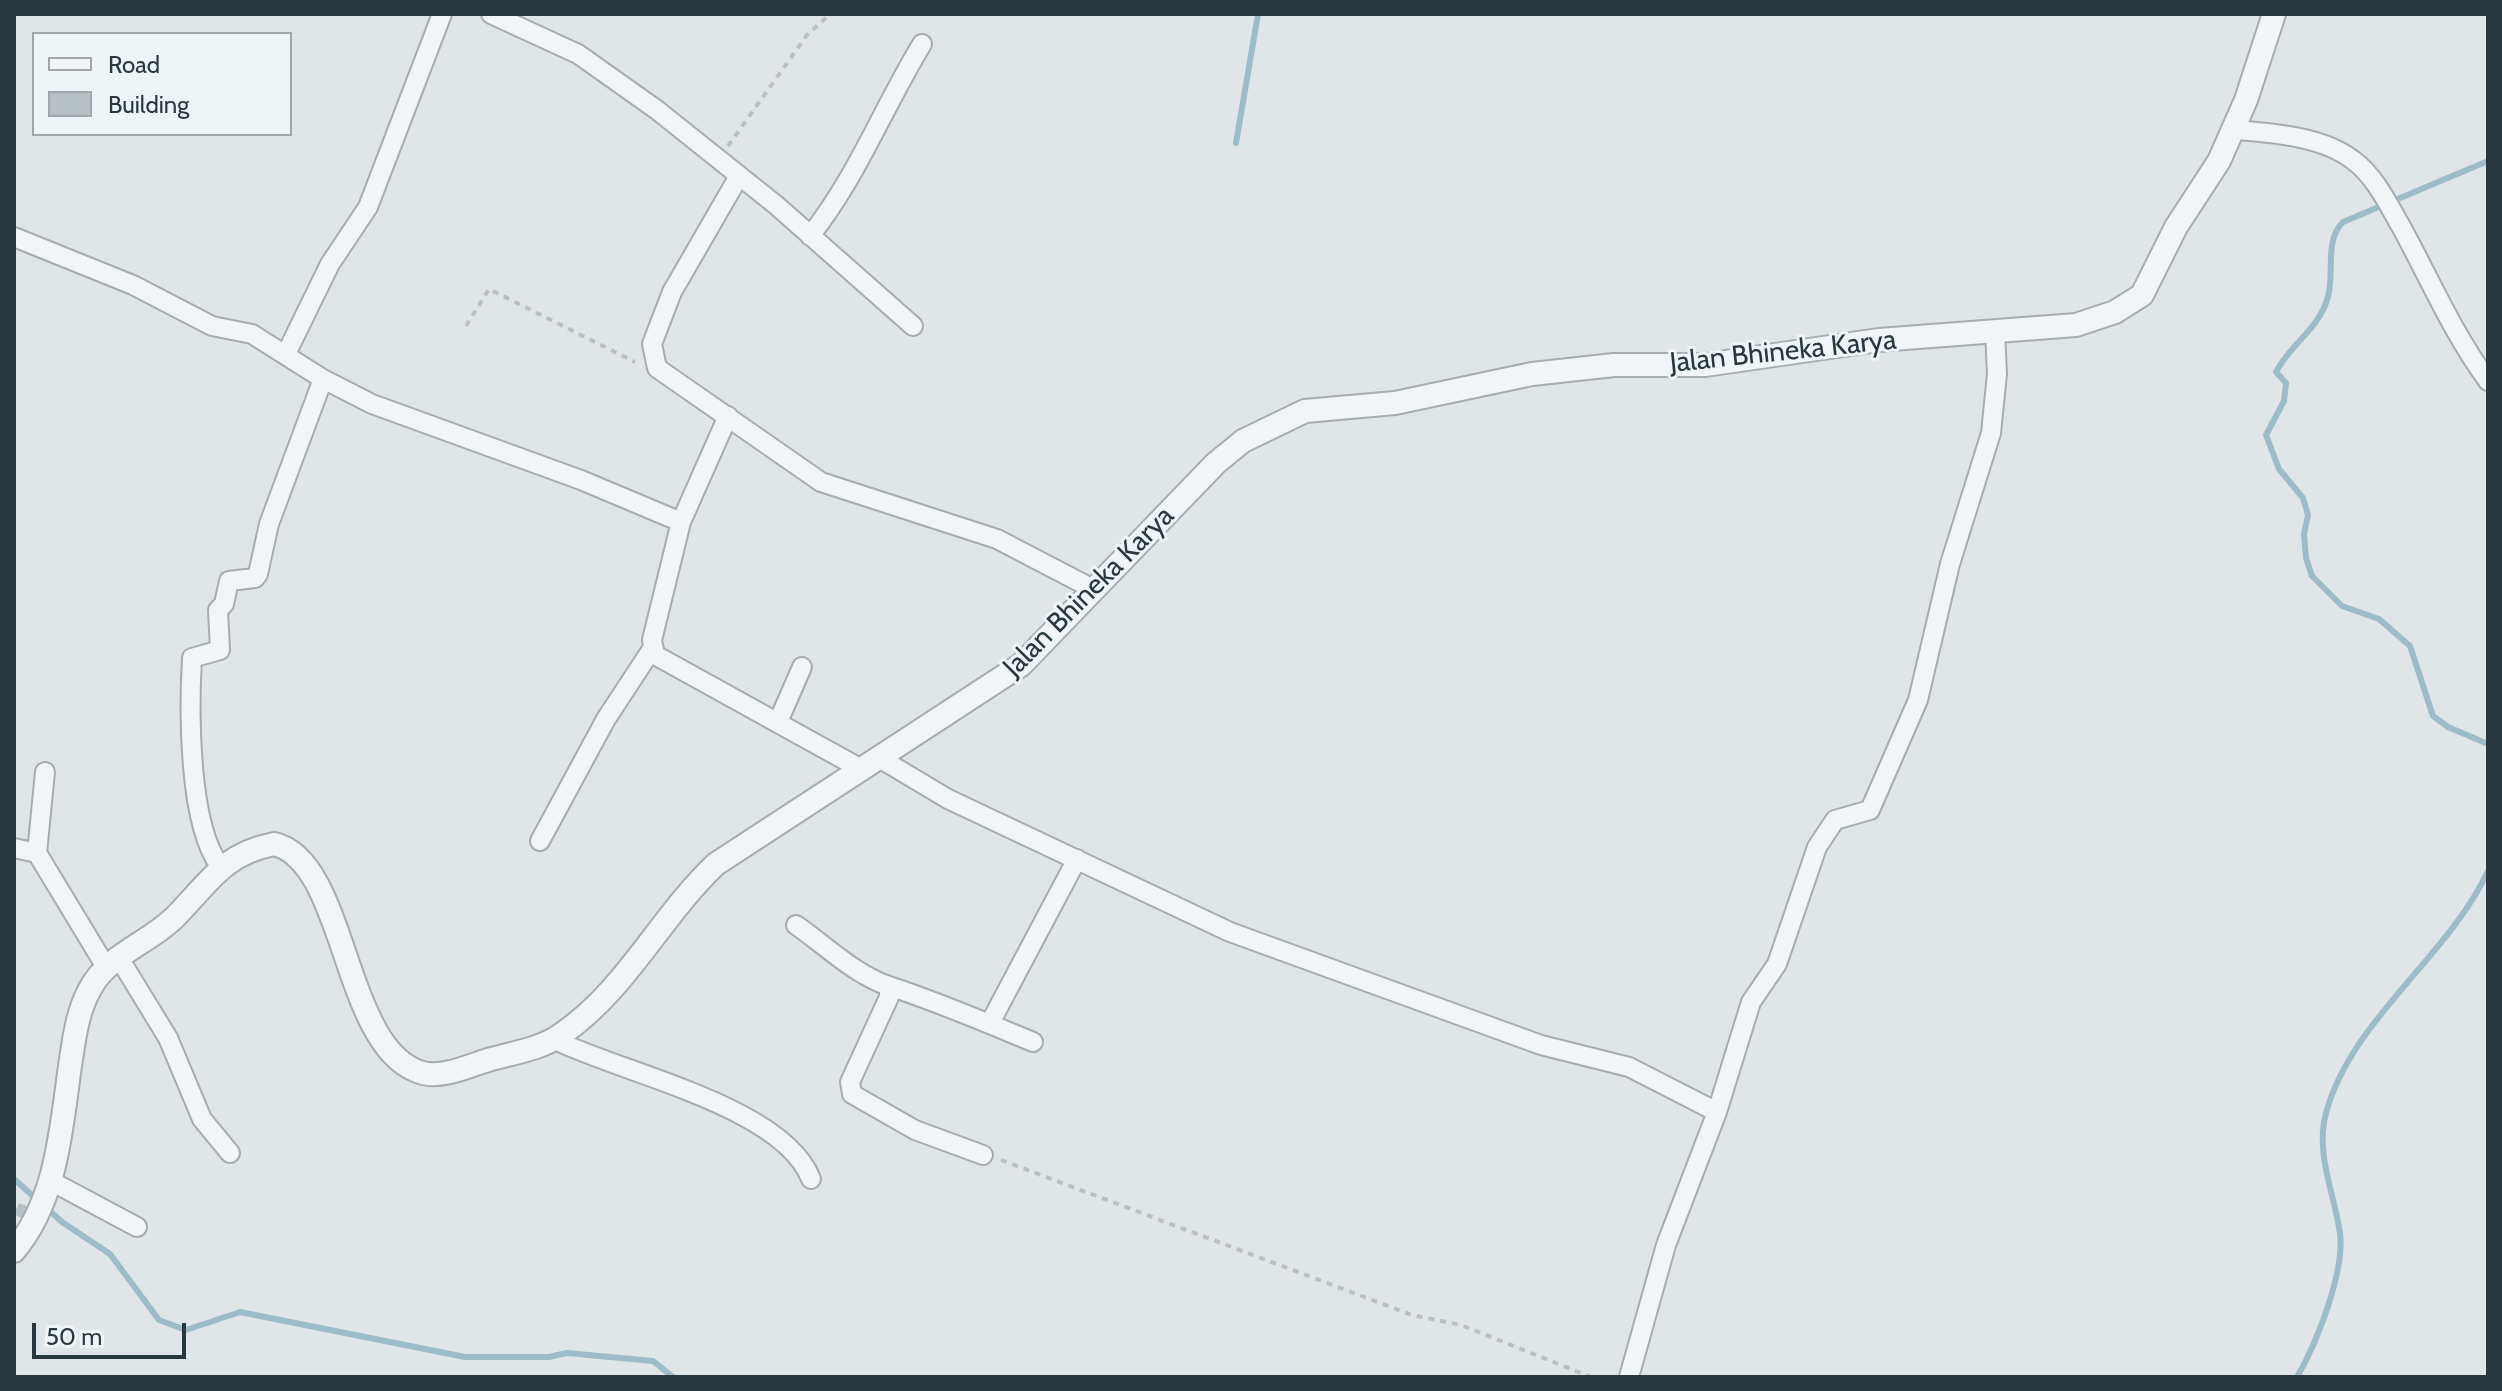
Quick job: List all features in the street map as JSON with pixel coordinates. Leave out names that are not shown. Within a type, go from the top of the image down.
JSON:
[{"type":"street","points":[[286,354],[330,264],[368,207],[442,14]]},
{"type":"street","points":[[491,14],[578,54],[720,159],[913,326]]},
{"type":"street","name":"Jalan Bhineka Karya","points":[[14,1251],[38,1216],[48,1185],[79,1014],[90,988],[113,962],[168,924],[220,866],[274,844],[294,851],[302,858],[315,880],[361,996],[379,1031],[396,1056],[415,1070],[438,1074],[553,1039],[622,980],[682,900],[716,864],[1021,665],[1216,463],[1243,441],[1305,411],[1395,403],[1532,374],[1614,365],[1705,365],[1879,340],[2076,325],[2135,302],[2235,130],[2274,14]]},
{"type":"street","points":[[810,236],[851,179],[893,93],[922,44]]},
{"type":"street","points":[[2235,130],[2296,138],[2327,147],[2353,159],[2365,170],[2390,208],[2488,381]]},
{"type":"street","points":[[739,176],[672,292],[652,344],[657,368],[672,382],[728,416],[821,482],[997,539],[1095,590]]},
{"type":"street","points":[[14,237],[133,285],[212,326],[252,334],[323,379],[372,404],[581,480],[681,522]]},
{"type":"street","points":[[1629,1377],[1666,1245],[1717,1112],[1751,1002],[1786,943],[1817,847],[1835,820],[1870,810],[1918,700],[1950,564],[1991,433],[1997,374],[1995,332]]},
{"type":"street","points":[[220,866],[208,840],[191,756],[188,724],[192,658],[220,650],[218,610],[224,604],[229,581],[255,578],[258,574],[269,524],[323,379]]},
{"type":"street","points":[[540,841],[606,719],[652,649],[666,576],[681,522],[728,416]]},
{"type":"street","points":[[652,649],[661,659],[778,722],[1230,932],[1541,1045],[1629,1067],[1717,1112]]},
{"type":"street","points":[[778,722],[802,667]]},
{"type":"street","points":[[45,772],[37,853],[168,1038],[202,1119],[230,1153]]},
{"type":"street","points":[[14,848],[37,853]]},
{"type":"street","points":[[990,1023],[1077,859]]},
{"type":"street","points":[[796,925],[854,967],[889,986],[1033,1042]]},
{"type":"street","points":[[889,986],[889,997],[850,1082],[852,1094],[915,1130],[983,1155]]},
{"type":"street","points":[[553,1039],[583,1054],[692,1093],[766,1127],[798,1154],[811,1179]]},
{"type":"street","points":[[48,1185],[137,1227]]},
{"type":"path","points":[[720,159],[807,35],[830,14]]},
{"type":"path","points":[[466,326],[489,289],[638,364],[657,368]]},
{"type":"path","points":[[983,1155],[1412,1315],[1461,1325],[1591,1377]]},
{"type":"building","points":[[19,1203],[29,1207],[23,1219],[14,1214]]},
{"type":"waterway","points":[[1236,143],[1258,14]]},
{"type":"waterway","points":[[2488,161],[2343,222],[2333,239],[2329,290],[2323,310],[2276,372],[2286,383],[2284,401],[2266,435],[2279,469],[2303,498],[2308,515],[2304,534],[2306,558],[2312,576],[2342,606],[2379,619],[2410,646],[2433,716],[2448,727],[2488,744]]},
{"type":"waterway","points":[[2297,1377],[2321,1327],[2334,1286],[2340,1249],[2340,1233],[2324,1158],[2326,1113],[2339,1079],[2356,1048],[2450,932],[2488,871]]},
{"type":"waterway","points":[[14,1179],[62,1222],[110,1254],[159,1320],[186,1330],[240,1312],[465,1357],[549,1357],[567,1353],[653,1361],[673,1377]]}]
